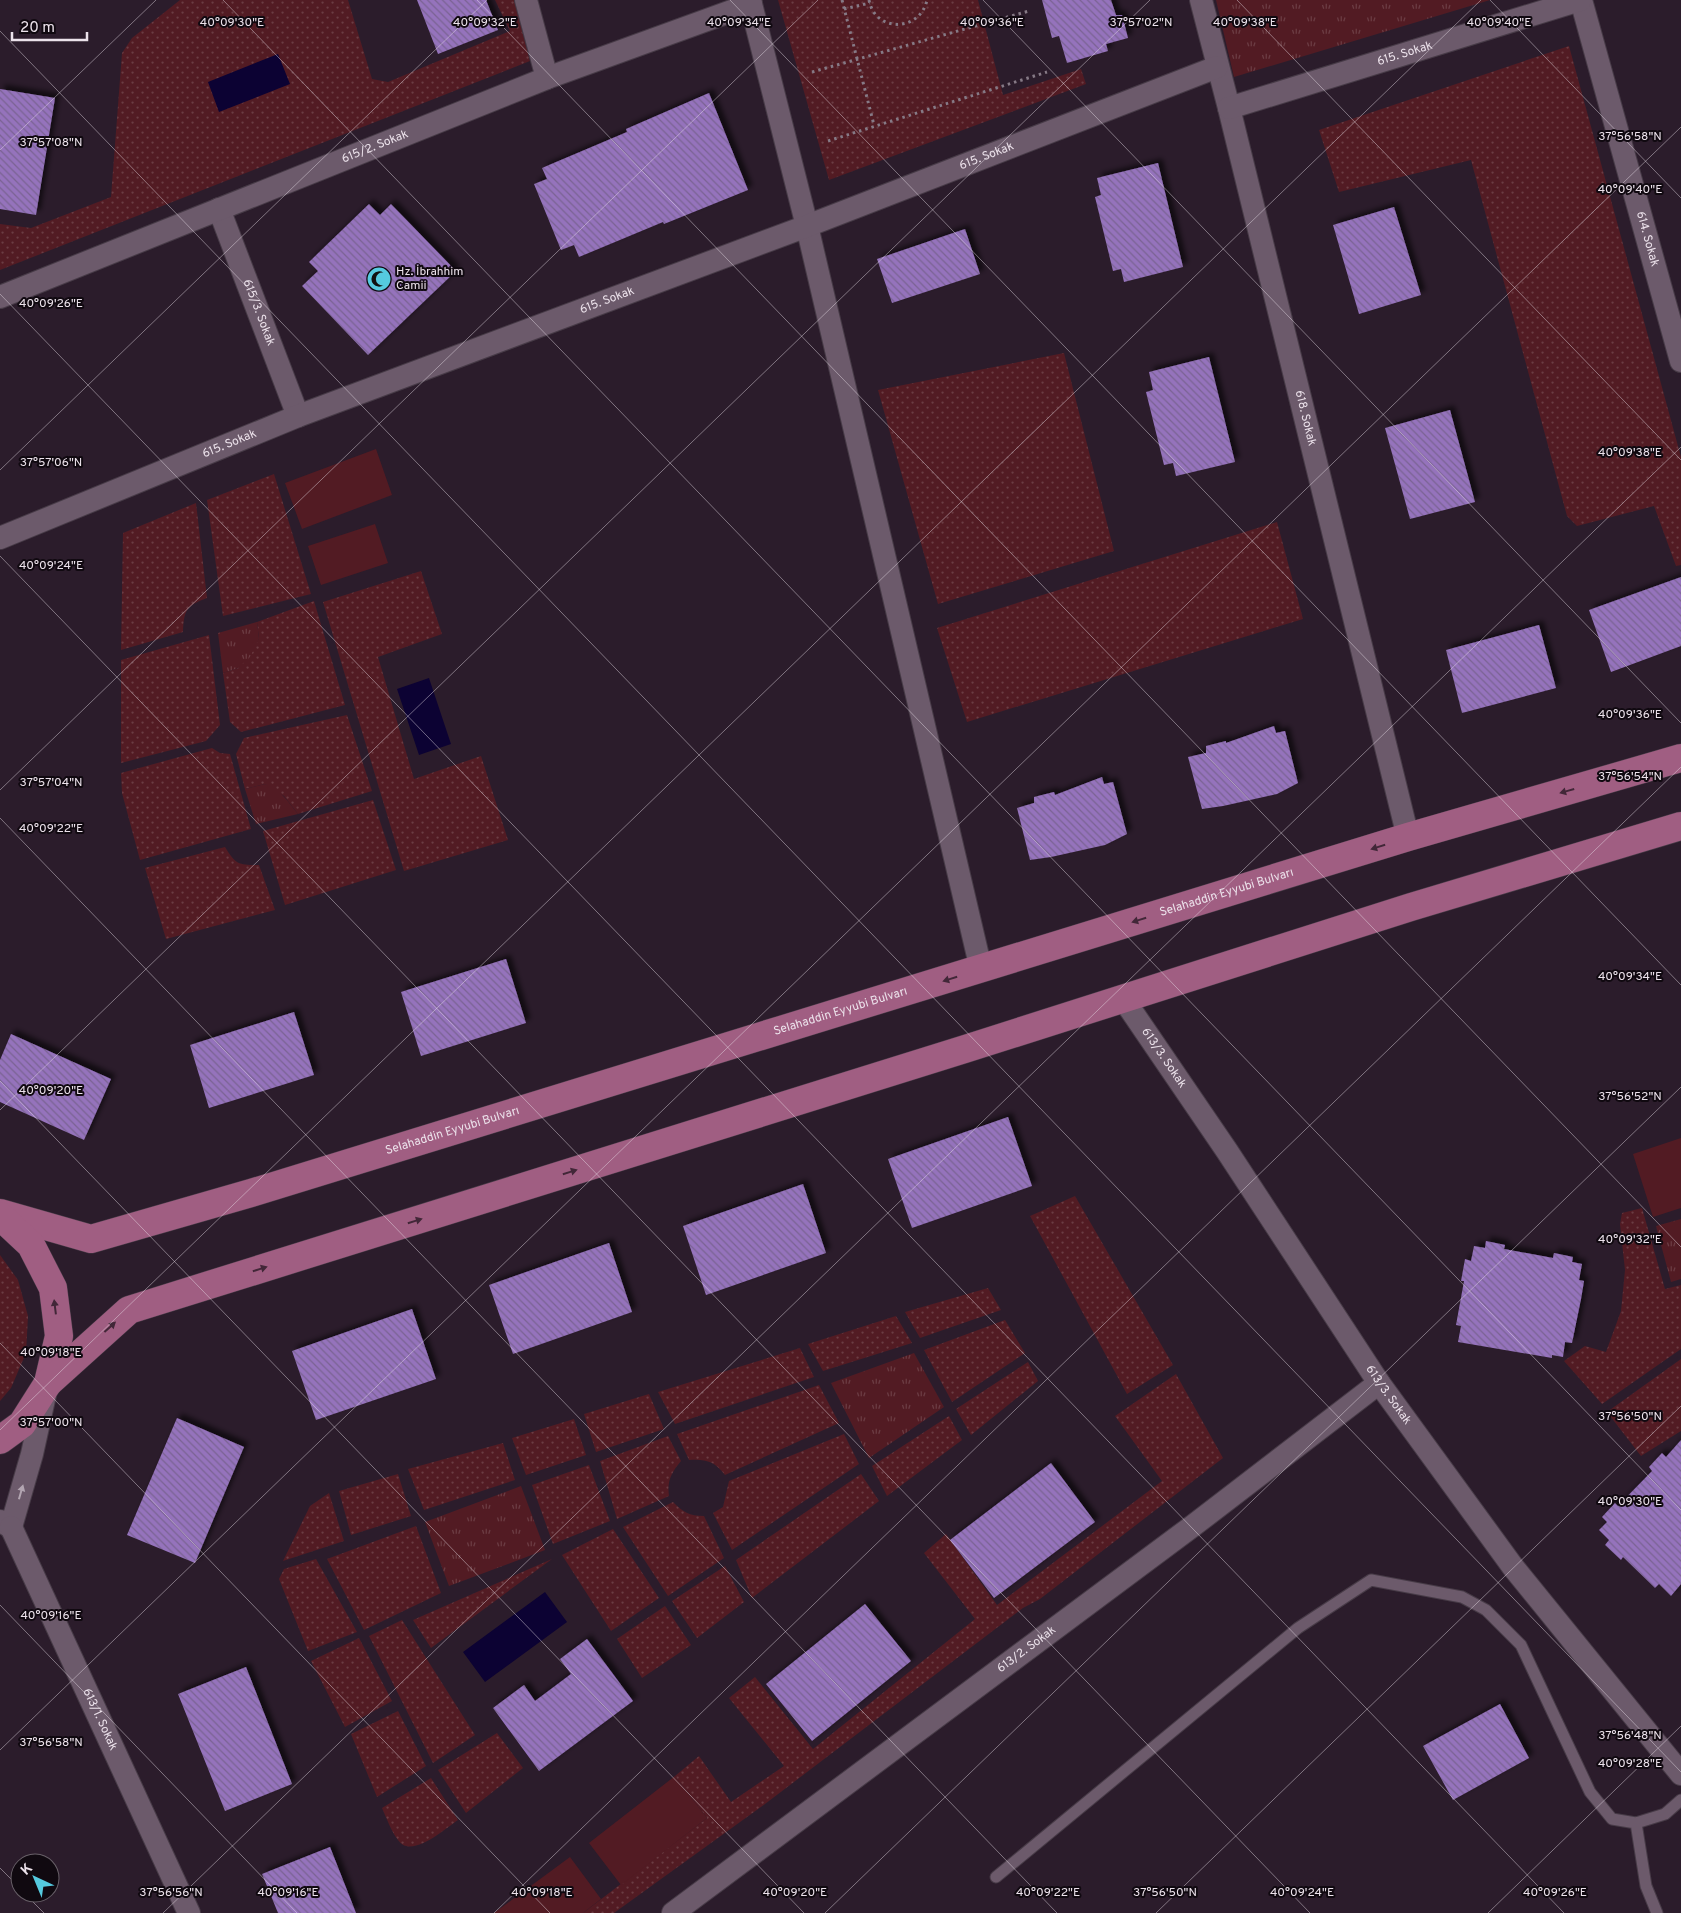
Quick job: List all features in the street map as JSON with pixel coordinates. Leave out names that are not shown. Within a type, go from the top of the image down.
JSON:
[{"type":"main road","name":"Selahaddin Eyyubi Bulvarı","points":[[0,1214],[91,1239],[261,1190],[1408,838],[1681,758]]},
{"type":"main road","points":[[0,1440],[22,1424],[48,1383],[129,1310],[966,1049],[1411,907],[1681,826]]},
{"type":"main road","points":[[0,1214],[31,1245],[53,1288],[59,1336],[48,1383]]},
{"type":"street","points":[[526,0],[547,78]]},
{"type":"street","name":"618. Sokak","points":[[1201,0],[1408,838]]},
{"type":"street","name":"615. Sokak","points":[[1229,108],[1580,0]]},
{"type":"street","name":"614. Sokak","points":[[1580,0],[1681,361]]},
{"type":"street","points":[[751,2],[807,226],[981,969]]},
{"type":"street","name":"615/2. Sokak","points":[[0,297],[547,78],[751,2]]},
{"type":"street","name":"615. Sokak","points":[[0,538],[298,416],[807,226],[1217,67]]},
{"type":"street","name":"615/3. Sokak","points":[[219,209],[298,416]]},
{"type":"street","name":"613/3. Sokak","points":[[1122,998],[1227,1150],[1379,1383],[1513,1568],[1679,1767]]},
{"type":"street","points":[[6,1524],[32,1454],[48,1383]]},
{"type":"street","name":"613/2. Sokak","points":[[674,1913],[1182,1534],[1379,1383]]},
{"type":"street","name":"613/1. Sokak","points":[[6,1524],[189,1913]]},
{"type":"lane","points":[[996,1877],[1298,1628],[1371,1580],[1462,1598],[1486,1610],[1521,1645],[1590,1792],[1612,1819],[1636,1823],[1665,1814],[1681,1800]]},
{"type":"lane","points":[[1636,1823],[1646,1886],[1657,1913]]},
{"type":"path","points":[[842,0],[874,125]]},
{"type":"path","points":[[844,9],[869,1],[875,14],[881,20],[899,25],[908,24],[916,19],[923,11],[927,0]]},
{"type":"path","points":[[812,72],[1029,11]]},
{"type":"path","points":[[828,141],[1047,72]]},
{"type":"green space","points":[[180,0],[348,0],[372,79],[388,82],[510,31],[495,0],[514,0],[530,61],[0,270],[0,224],[31,228],[111,197],[122,53],[132,38]]},
{"type":"green space","points":[[778,0],[978,0],[1003,95],[1081,69],[1086,84],[829,180]]},
{"type":"green space","points":[[1216,0],[1490,0],[1234,77]]},
{"type":"green space","points":[[1569,46],[1681,457],[1681,565],[1676,566],[1654,506],[1577,526],[1567,516],[1471,160],[1339,192],[1319,130]]},
{"type":"green space","points":[[1064,353],[1114,551],[938,604],[878,390]]},
{"type":"green space","points":[[376,449],[392,495],[302,529],[285,483]]},
{"type":"green space","points":[[274,474],[311,594],[223,616],[207,500]]},
{"type":"green space","points":[[196,503],[207,598],[190,606],[185,614],[183,632],[121,650],[123,533]]},
{"type":"green space","points":[[1277,522],[1303,619],[967,722],[937,628]]},
{"type":"green space","points":[[375,524],[388,563],[321,585],[308,546]]},
{"type":"green space","points":[[421,571],[442,634],[378,657],[414,779],[481,756],[508,840],[404,871],[323,602]]},
{"type":"green space","points":[[314,601],[345,705],[241,732],[230,722],[223,673],[238,668],[259,639],[257,622]]},
{"type":"green space","points":[[257,622],[259,639],[250,657],[238,668],[223,673],[218,633]]},
{"type":"green space","points":[[209,635],[220,725],[206,741],[121,763],[121,660]]},
{"type":"green space","points":[[347,715],[372,791],[298,814],[284,796],[265,784],[245,789],[236,754],[244,738]]},
{"type":"green space","points":[[212,748],[220,753],[230,754],[251,829],[140,860],[122,793],[121,773]]},
{"type":"green space","points":[[265,784],[276,789],[298,814],[256,824],[245,789]]},
{"type":"green space","points":[[373,800],[396,870],[285,905],[263,831]]},
{"type":"green space","points":[[225,847],[235,861],[247,865],[259,865],[275,910],[166,939],[145,868]]},
{"type":"green space","points":[[1681,1138],[1681,1208],[1653,1217],[1633,1154]]},
{"type":"green space","points":[[1075,1196],[1173,1365],[1127,1394],[1030,1216]]},
{"type":"green space","points":[[1642,1208],[1665,1289],[1681,1285],[1681,1349],[1602,1404],[1564,1361],[1585,1346],[1606,1352],[1621,1311],[1625,1270],[1620,1224],[1622,1213]]},
{"type":"green space","points":[[1681,1219],[1681,1279],[1671,1282],[1656,1226]]},
{"type":"green space","points":[[0,1255],[18,1280],[28,1316],[26,1353],[11,1388],[0,1401]]},
{"type":"green space","points":[[988,1288],[1001,1310],[920,1338],[905,1312]]},
{"type":"green space","points":[[896,1316],[912,1343],[823,1371],[808,1344]]},
{"type":"green space","points":[[1005,1320],[1025,1353],[952,1402],[924,1350]]},
{"type":"green space","points":[[800,1348],[814,1377],[675,1424],[658,1392]]},
{"type":"green space","points":[[914,1353],[944,1407],[869,1458],[831,1383]]},
{"type":"green space","points":[[1681,1359],[1681,1431],[1641,1456],[1607,1412]]},
{"type":"green space","points":[[1028,1362],[1038,1381],[971,1435],[956,1409]]},
{"type":"green space","points":[[1176,1374],[1223,1458],[1040,1599],[1023,1608],[765,1804],[614,1913],[583,1913],[707,1818],[675,1776],[699,1756],[731,1802],[784,1766],[729,1698],[755,1677],[813,1749],[975,1619],[924,1553],[946,1534],[997,1605],[1162,1481],[1115,1416]]},
{"type":"green space","points":[[819,1385],[839,1423],[725,1475],[709,1462],[689,1460],[677,1434]]},
{"type":"green space","points":[[649,1394],[664,1429],[596,1452],[584,1414]]},
{"type":"green space","points":[[949,1416],[962,1440],[887,1496],[872,1466]]},
{"type":"green space","points":[[574,1419],[586,1455],[526,1475],[512,1438]]},
{"type":"green space","points":[[844,1434],[859,1464],[732,1550],[713,1513],[723,1507],[729,1481]]},
{"type":"green space","points":[[668,1436],[681,1461],[670,1477],[669,1496],[617,1519],[600,1461]]},
{"type":"green space","points":[[503,1443],[515,1480],[424,1510],[408,1469]]},
{"type":"green space","points":[[589,1465],[610,1521],[553,1544],[532,1485]]},
{"type":"green space","points":[[398,1474],[411,1516],[351,1535],[339,1491]]},
{"type":"green space","points":[[861,1474],[879,1501],[752,1598],[736,1560]]},
{"type":"green space","points":[[521,1486],[545,1550],[449,1586],[425,1522]]},
{"type":"green space","points":[[329,1493],[344,1541],[283,1561],[310,1506]]},
{"type":"green space","points":[[673,1502],[687,1513],[704,1516],[724,1558],[668,1596],[623,1527]]},
{"type":"green space","points":[[416,1526],[441,1593],[364,1630],[327,1559]]},
{"type":"green space","points":[[613,1529],[659,1598],[611,1631],[562,1555]]},
{"type":"green space","points":[[316,1559],[357,1632],[308,1651],[279,1579],[284,1569]]},
{"type":"green space","points":[[552,1559],[431,1648],[413,1620]]},
{"type":"green space","points":[[725,1566],[744,1602],[697,1638],[672,1601]]},
{"type":"green space","points":[[665,1606],[691,1645],[642,1678],[617,1639]]},
{"type":"green space","points":[[402,1620],[475,1735],[433,1763],[369,1636]]},
{"type":"green space","points":[[359,1638],[392,1701],[345,1727],[311,1661]]},
{"type":"green space","points":[[398,1711],[426,1766],[377,1797],[351,1734]]},
{"type":"green space","points":[[497,1733],[523,1768],[466,1813],[438,1770]]},
{"type":"green space","points":[[675,1776],[707,1818],[621,1885],[589,1843]]},
{"type":"green space","points":[[431,1778],[458,1820],[420,1845],[404,1845],[393,1833],[382,1808]]},
{"type":"green space","points":[[570,1857],[601,1899],[583,1913],[494,1913]]},
{"type":"shaded area","points":[[278,54],[290,84],[219,112],[208,82]]},
{"type":"shaded area","points":[[429,678],[451,744],[419,755],[397,689]]},
{"type":"shaded area","points":[[545,1592],[567,1622],[485,1682],[463,1652]]},
{"type":"building","points":[[417,0],[486,0],[498,30],[438,54]]},
{"type":"building","points":[[1042,0],[1111,0],[1116,15],[1122,15],[1128,38],[1106,44],[1108,51],[1067,63],[1059,36],[1052,38]]},
{"type":"building","points":[[0,89],[55,98],[36,215],[0,209]]},
{"type":"building","points":[[709,93],[748,190],[664,224],[663,222],[579,257],[574,245],[561,250],[534,184],[547,179],[542,168],[627,132],[626,129]]},
{"type":"building","points":[[1158,163],[1183,267],[1124,282],[1121,269],[1113,271],[1095,197],[1101,195],[1097,178]]},
{"type":"building","name":"Hz. İbrahhim Camii","points":[[369,204],[380,215],[391,204],[456,271],[368,355],[302,286],[318,271],[309,262]]},
{"type":"building","points":[[1394,207],[1421,295],[1359,314],[1333,225]]},
{"type":"building","points":[[965,229],[980,274],[892,303],[877,259]]},
{"type":"building","points":[[1209,357],[1235,462],[1176,476],[1173,463],[1164,465],[1146,392],[1153,390],[1149,372]]},
{"type":"building","points":[[1450,410],[1475,502],[1410,519],[1385,428]]},
{"type":"building","points":[[1681,577],[1681,646],[1611,672],[1589,610]]},
{"type":"building","points":[[1539,625],[1556,688],[1462,713],[1446,650]]},
{"type":"building","points":[[1274,726],[1276,733],[1285,731],[1298,783],[1277,794],[1202,809],[1188,757],[1206,753],[1206,746],[1226,741],[1226,743]]},
{"type":"building","points":[[1102,777],[1104,784],[1113,782],[1127,834],[1105,845],[1030,860],[1017,808],[1034,803],[1034,797],[1054,792],[1055,795]]},
{"type":"building","points":[[506,959],[526,1023],[421,1056],[401,992]]},
{"type":"building","points":[[294,1012],[314,1075],[209,1108],[190,1045]]},
{"type":"building","points":[[11,1034],[111,1079],[84,1140],[0,1102],[0,1060]]},
{"type":"building","points":[[1008,1117],[1032,1186],[912,1228],[888,1159]]},
{"type":"building","points":[[803,1184],[826,1253],[706,1295],[683,1226]]},
{"type":"building","points":[[1486,1241],[1505,1245],[1504,1249],[1553,1258],[1554,1253],[1573,1257],[1572,1262],[1582,1264],[1579,1280],[1584,1281],[1581,1299],[1572,1343],[1565,1342],[1563,1357],[1552,1355],[1552,1358],[1458,1342],[1461,1326],[1456,1325],[1464,1281],[1461,1281],[1465,1259],[1471,1261],[1474,1246],[1485,1248]]},
{"type":"building","points":[[609,1243],[632,1312],[513,1354],[489,1285]]},
{"type":"building","points":[[412,1309],[436,1379],[316,1420],[292,1351]]},
{"type":"building","points":[[177,1418],[244,1447],[195,1563],[127,1535]]},
{"type":"building","points":[[1681,1440],[1681,1584],[1671,1596],[1659,1584],[1655,1588],[1623,1557],[1621,1560],[1605,1545],[1609,1540],[1599,1530],[1607,1522],[1602,1517],[1615,1503],[1618,1506],[1652,1471],[1649,1467],[1662,1453],[1666,1457]]},
{"type":"building","points":[[1051,1463],[1095,1522],[994,1598],[950,1540]]},
{"type":"building","points":[[865,1604],[911,1661],[812,1741],[766,1684]]},
{"type":"building","points":[[587,1639],[633,1701],[539,1771],[493,1708],[524,1685],[535,1701],[571,1674],[560,1659]]},
{"type":"building","points":[[246,1667],[292,1784],[225,1811],[178,1694]]},
{"type":"building","points":[[1500,1704],[1529,1758],[1453,1800],[1423,1746]]},
{"type":"building","points":[[330,1847],[356,1913],[278,1913],[262,1874]]},
{"type":"place","name":"Hz. İbrahhim Camii","points":[[379,279]]}]
